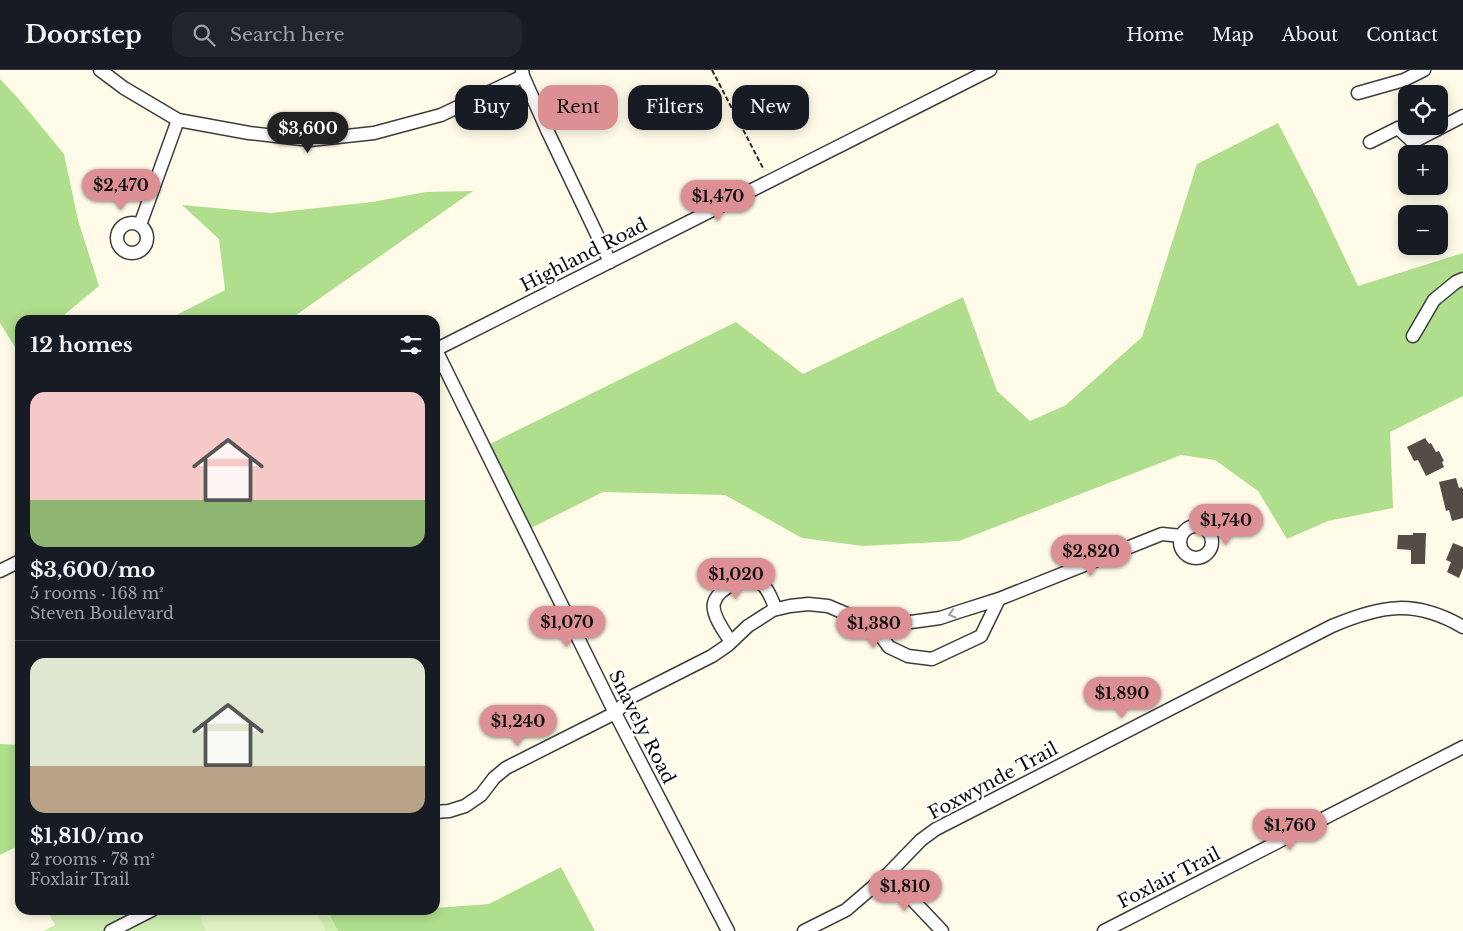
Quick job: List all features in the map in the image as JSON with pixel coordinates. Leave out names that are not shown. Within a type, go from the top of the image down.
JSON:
[{"type":"street","points":[[100,70],[124,88],[178,120],[249,133],[310,140],[374,133],[441,115],[522,73],[610,262]]},
{"type":"street","name":"Highland Road","points":[[440,348],[990,70]]},
{"type":"street","points":[[1358,93],[1404,80],[1424,70]]},
{"type":"street","points":[[1370,142],[1398,128],[1413,142],[1463,116]]},
{"type":"street","points":[[140,225],[178,120]]},
{"type":"street","points":[[1413,336],[1434,300],[1463,278]]},
{"type":"street","name":"Snavely Road","points":[[440,358],[615,713],[728,931]]},
{"type":"street","points":[[873,625],[940,618],[999,599],[1162,534],[1181,536]]},
{"type":"street","points":[[0,571],[15,564]]},
{"type":"street","points":[[732,642],[724,632],[714,612],[714,604],[722,591],[746,580],[753,580],[761,583],[766,589],[776,609]]},
{"type":"street","points":[[440,812],[466,806],[480,795],[494,778],[506,768],[615,713],[631,697],[712,656],[732,642],[761,616],[776,609],[808,604],[828,606],[873,625],[889,647],[908,656],[932,659],[981,636],[999,599]]},
{"type":"street","name":"Foxwynde Trail","points":[[804,931],[846,910],[888,874],[921,840],[936,829],[1341,622],[1367,612],[1385,608],[1398,608],[1414,609],[1441,615],[1463,627]]},
{"type":"street","name":"Foxlair Trail","points":[[1104,931],[1463,746]]},
{"type":"street","points":[[888,874],[942,931]]},
{"type":"street","points":[[111,931],[142,915]]},
{"type":"path","points":[[712,70],[770,181]]},
{"type":"green space","points":[[0,79],[64,154],[78,220],[99,286],[64,315],[15,315],[15,347],[0,323]]},
{"type":"green space","points":[[1278,123],[1316,197],[1358,286],[1463,253],[1463,396],[1390,432],[1393,508],[1328,521],[1287,539],[1258,491],[1215,460],[1181,455],[959,541],[863,546],[802,538],[725,495],[603,492],[525,531],[484,447],[736,322],[803,374],[963,297],[997,391],[1030,421],[1066,405],[1142,337],[1197,164]]},
{"type":"green space","points":[[473,191],[296,315],[177,315],[225,290],[219,239],[182,205],[271,213],[372,202],[426,192]]},
{"type":"green space","points":[[0,744],[15,745],[15,848],[0,855]]},
{"type":"green space","points":[[561,867],[595,931],[338,931],[330,915],[440,915],[440,908],[489,904]]},
{"type":"green space","points":[[50,915],[330,915],[338,931],[44,931],[55,925]]},
{"type":"green space","points":[[204,915],[318,915],[326,931],[206,931],[200,917]]},
{"type":"building","points":[[1425,438],[1429,444],[1431,443],[1436,452],[1439,451],[1444,461],[1442,462],[1444,467],[1426,476],[1418,460],[1414,461],[1407,447]]},
{"type":"building","points":[[1456,478],[1459,488],[1462,487],[1463,492],[1463,518],[1452,521],[1449,510],[1446,511],[1439,482]]},
{"type":"building","points":[[1413,533],[1426,533],[1425,564],[1411,564],[1411,550],[1397,549],[1398,535],[1413,535]]},
{"type":"building","points":[[1453,543],[1463,547],[1463,568],[1459,578],[1447,572],[1451,562],[1446,560]]}]
